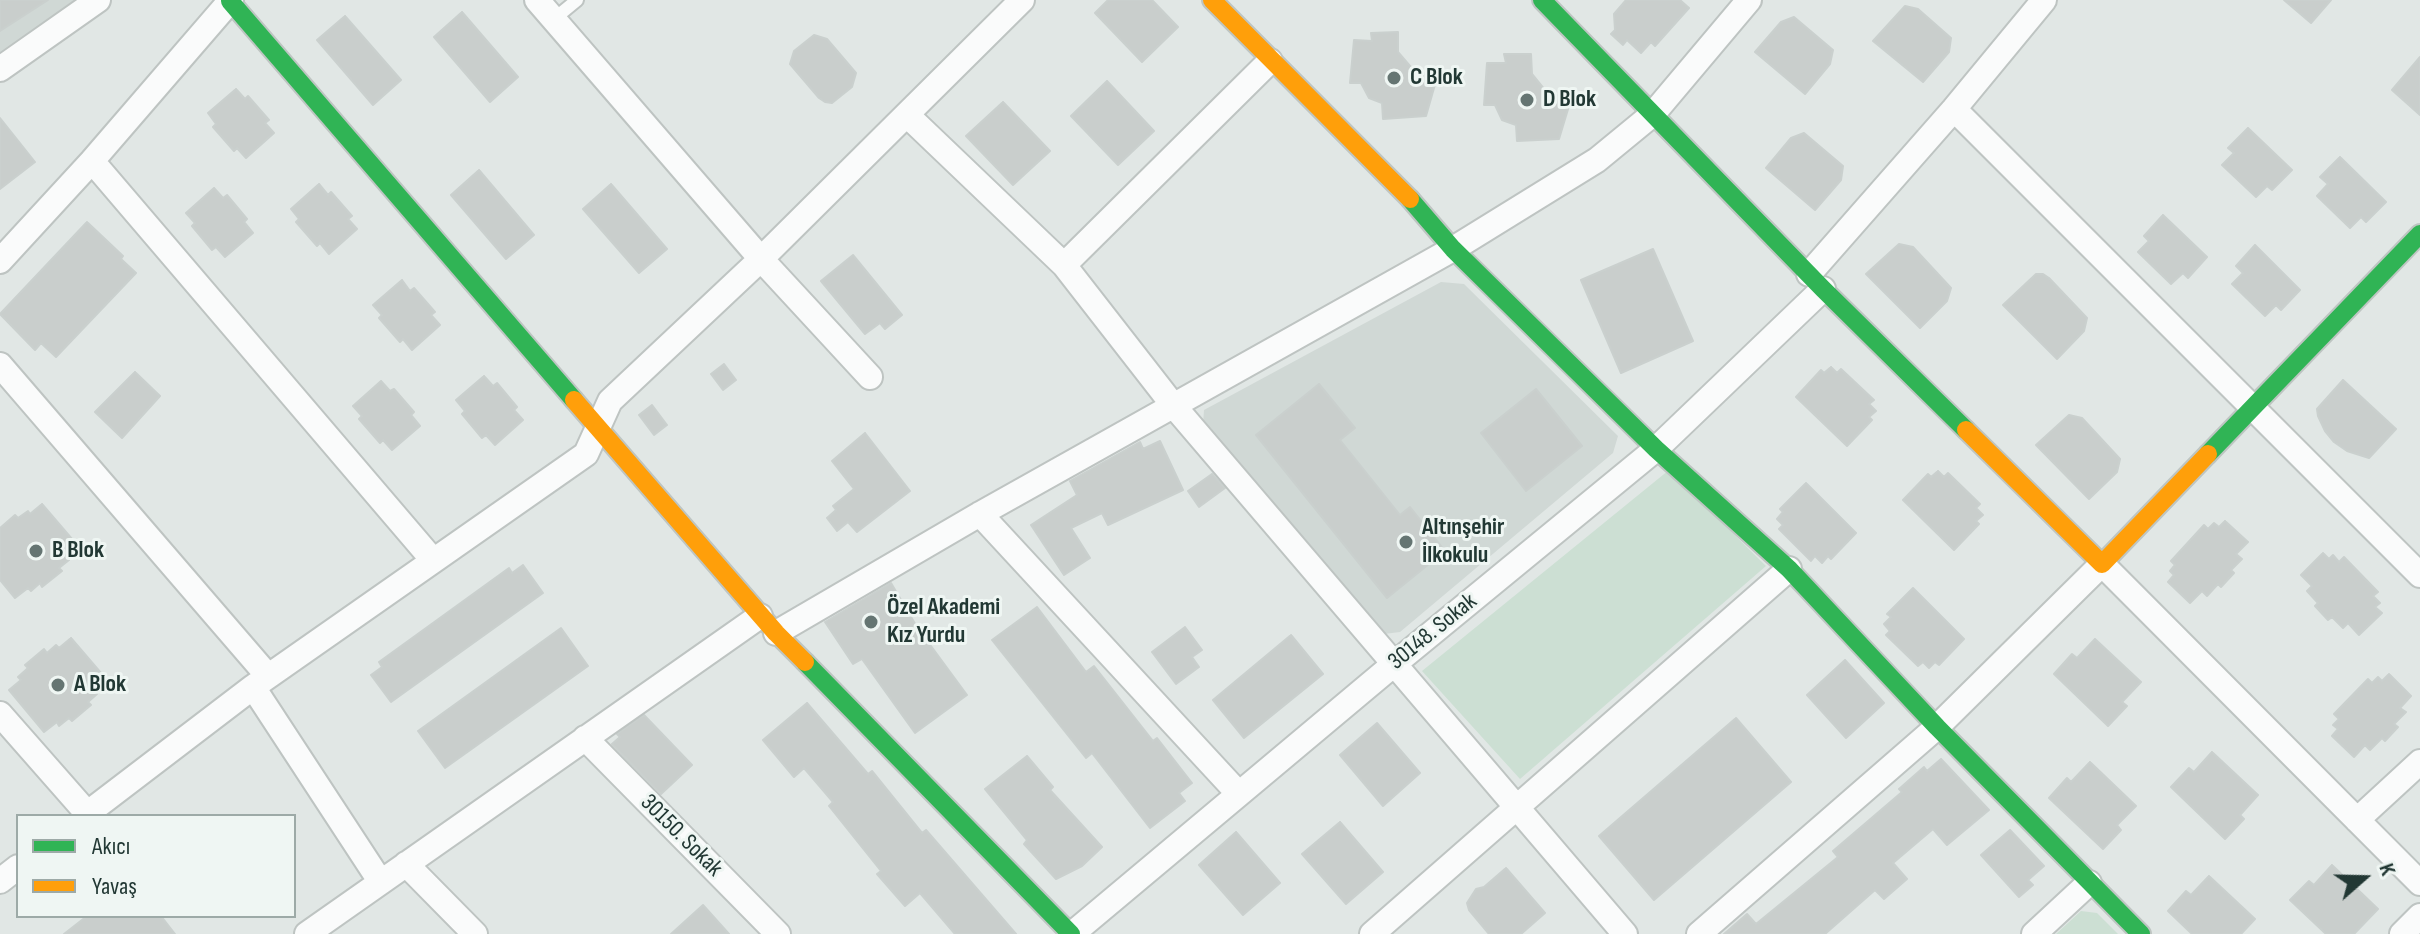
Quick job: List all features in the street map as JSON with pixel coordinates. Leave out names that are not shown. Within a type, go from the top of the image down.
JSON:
[{"type":"street","points":[[0,261],[92,161],[230,0],[768,625],[1072,934]]},
{"type":"street","points":[[537,0],[761,259],[870,377]]},
{"type":"street","points":[[86,814],[260,682],[586,454],[610,401],[761,259],[1022,0]]},
{"type":"street","points":[[1212,0],[1422,211],[1453,249],[1656,449],[1789,569],[1937,727],[2141,934]]},
{"type":"street","points":[[1542,0],[1816,281],[2420,883]]},
{"type":"street","points":[[307,934],[585,738],[768,625],[980,514],[1453,249],[1597,160],[1653,114],[1749,0]]},
{"type":"street","name":"30148. Sokak","points":[[1072,934],[1656,449],[1816,281],[2044,0]]},
{"type":"street","points":[[0,69],[82,4]]},
{"type":"street","points":[[1064,265],[1270,61]]},
{"type":"street","points":[[1954,109],[2420,575]]},
{"type":"street","points":[[907,115],[1064,265],[1173,405],[1625,934]]},
{"type":"street","points":[[92,161],[432,559]]},
{"type":"street","points":[[1699,934],[1937,727],[2102,564],[2420,234]]},
{"type":"street","points":[[0,365],[260,682],[380,881]]},
{"type":"street","points":[[980,514],[1239,794]]},
{"type":"street","points":[[1372,934],[1789,569]]},
{"type":"street","points":[[0,714],[84,814]]},
{"type":"street","name":"30150. Sokak","points":[[585,738],[778,934]]},
{"type":"street","points":[[2357,820],[2420,762]]},
{"type":"street","points":[[406,864],[475,934]]},
{"type":"street","points":[[0,881],[16,869]]},
{"type":"street","points":[[2034,934],[2089,883]]},
{"type":"street","points":[[2402,934],[2420,916]]},
{"type":"lane","points":[[554,19],[577,0]]},
{"type":"shaded area","points":[[0,0],[108,0],[0,76]]},
{"type":"shaded area","name":"Altınşehir İlkokulu","points":[[1441,282],[1464,284],[1618,436],[1613,453],[1400,632],[1384,634],[1203,424],[1204,410]]},
{"type":"green space","points":[[1669,470],[1766,566],[1520,779],[1422,671]]},
{"type":"green space","points":[[2081,911],[2097,913],[2118,934],[2056,934]]},
{"type":"building","points":[[0,0],[48,0],[0,31]]},
{"type":"building","points":[[1108,0],[1152,0],[1178,27],[1142,62],[1095,13]]},
{"type":"building","points":[[1626,0],[1680,0],[1689,8],[1655,46],[1651,42],[1641,53],[1627,40],[1623,45],[1611,34],[1615,30],[1614,14]]},
{"type":"building","points":[[2284,0],[2331,0],[2311,23]]},
{"type":"building","points":[[1905,6],[1918,9],[1951,38],[1949,52],[1923,82],[1873,41]]},
{"type":"building","points":[[462,12],[518,77],[490,102],[434,37]]},
{"type":"building","points":[[345,16],[401,80],[373,105],[317,40]]},
{"type":"building","points":[[1794,17],[1833,50],[1830,64],[1805,94],[1755,52],[1781,22]]},
{"type":"building","name":"C Blok","points":[[1398,32],[1398,52],[1416,73],[1438,74],[1426,116],[1383,119],[1382,103],[1369,98],[1361,83],[1350,83],[1354,40],[1372,41],[1371,33]]},
{"type":"building","points":[[814,35],[827,39],[856,73],[852,87],[832,103],[819,98],[790,64],[794,51]]},
{"type":"building","name":"D Blok","points":[[1504,54],[1531,54],[1532,74],[1549,95],[1572,96],[1559,139],[1517,141],[1516,125],[1502,120],[1495,105],[1484,105],[1487,63],[1506,63]]},
{"type":"building","points":[[2420,57],[2420,115],[2392,90]]},
{"type":"building","points":[[1107,81],[1154,131],[1118,165],[1071,116]]},
{"type":"building","points":[[236,89],[245,99],[248,96],[269,120],[265,123],[274,133],[246,158],[237,148],[234,151],[213,127],[216,124],[208,113]]},
{"type":"building","points":[[1003,102],[1050,151],[1013,185],[966,136]]},
{"type":"building","points":[[0,118],[35,162],[0,189]]},
{"type":"building","points":[[2248,128],[2292,170],[2272,190],[2267,186],[2256,197],[2222,165],[2234,153],[2228,148]]},
{"type":"building","points":[[1804,133],[1843,166],[1841,180],[1815,210],[1766,168],[1791,138]]},
{"type":"building","points":[[2340,157],[2386,202],[2366,222],[2361,217],[2350,228],[2317,196],[2328,184],[2320,177]]},
{"type":"building","points":[[479,170],[534,235],[506,259],[451,195]]},
{"type":"building","points":[[319,184],[328,195],[331,192],[352,216],[348,219],[357,229],[329,254],[320,243],[317,246],[296,222],[299,219],[291,209]]},
{"type":"building","points":[[611,184],[667,249],[639,273],[583,209]]},
{"type":"building","points":[[214,188],[223,198],[227,195],[247,219],[244,222],[253,233],[225,257],[216,247],[212,250],[192,226],[195,223],[186,213]]},
{"type":"building","points":[[2163,215],[2207,257],[2188,278],[2183,273],[2171,284],[2138,252],[2149,241],[2144,236]]},
{"type":"building","points":[[87,222],[123,256],[121,259],[136,273],[56,357],[41,343],[35,350],[0,314]]},
{"type":"building","points":[[1899,244],[1913,247],[1951,288],[1947,301],[1920,328],[1866,274]]},
{"type":"building","points":[[2255,245],[2300,290],[2281,310],[2276,305],[2265,316],[2232,284],[2243,273],[2236,266]]},
{"type":"building","points":[[1653,249],[1693,341],[1621,373],[1581,280]]},
{"type":"building","points":[[853,255],[902,315],[885,329],[880,323],[865,334],[821,281]]},
{"type":"building","points":[[2036,274],[2049,278],[2087,318],[2084,331],[2057,359],[2003,305]]},
{"type":"building","points":[[402,280],[410,291],[414,288],[435,312],[431,315],[440,325],[412,350],[403,339],[400,342],[379,318],[382,315],[373,305]]},
{"type":"building","points":[[724,364],[736,380],[723,390],[711,374]]},
{"type":"building","points":[[1831,367],[1837,373],[1841,369],[1874,400],[1869,404],[1876,411],[1869,417],[1872,420],[1847,446],[1796,397],[1821,370],[1824,373]]},
{"type":"building","points":[[135,372],[160,396],[122,438],[95,412]]},
{"type":"building","points":[[484,376],[493,386],[497,383],[517,407],[514,410],[523,420],[495,445],[486,435],[482,438],[462,414],[465,411],[456,400]]},
{"type":"building","points":[[2343,380],[2396,429],[2369,458],[2347,451],[2334,442],[2318,416],[2317,409]]},
{"type":"building","points":[[381,381],[390,391],[394,389],[414,412],[411,415],[420,426],[392,450],[383,440],[380,443],[359,419],[362,416],[353,406]]},
{"type":"building","points":[[1319,384],[1355,428],[1340,440],[1400,515],[1410,507],[1445,551],[1387,598],[1256,435]]},
{"type":"building","points":[[1536,389],[1582,446],[1526,491],[1481,433]]},
{"type":"building","points":[[652,405],[667,425],[654,435],[639,415]]},
{"type":"building","points":[[2069,415],[2082,418],[2120,459],[2117,472],[2089,499],[2036,445]]},
{"type":"building","points":[[865,433],[910,491],[857,532],[848,522],[837,531],[827,518],[836,510],[833,506],[854,489],[832,461]]},
{"type":"building","points":[[1160,441],[1183,490],[1108,525],[1102,513],[1071,528],[1090,558],[1064,575],[1031,525],[1077,495],[1070,481],[1140,442],[1143,449]]},
{"type":"building","points":[[1938,471],[1944,477],[1948,473],[1980,504],[1976,508],[1983,515],[1976,521],[1979,524],[1954,550],[1903,500],[1928,474],[1931,477]]},
{"type":"building","points":[[1212,474],[1225,488],[1199,507],[1188,491]]},
{"type":"building","points":[[1806,483],[1856,533],[1831,559],[1828,556],[1822,563],[1815,556],[1811,561],[1779,529],[1783,525],[1777,519],[1783,512],[1780,509]]},
{"type":"building","name":"B Blok","points":[[42,504],[78,546],[66,556],[69,560],[59,568],[62,571],[42,587],[40,583],[15,598],[0,580],[0,528],[15,515],[18,518],[28,511],[30,514]]},
{"type":"building","points":[[2225,521],[2248,542],[2236,554],[2242,559],[2221,587],[2218,584],[2207,596],[2202,591],[2190,603],[2168,582],[2174,575],[2170,571],[2175,565],[2171,561],[2204,525],[2208,529],[2214,523],[2219,527]]},
{"type":"building","points":[[2323,553],[2329,559],[2333,555],[2339,562],[2344,557],[2378,592],[2373,596],[2380,603],[2375,607],[2382,613],[2359,635],[2348,623],[2343,628],[2332,617],[2328,620],[2307,591],[2312,586],[2301,575]]},
{"type":"building","points":[[523,565],[543,593],[391,702],[371,675],[382,667],[379,662],[509,568],[512,573]]},
{"type":"building","points":[[891,583],[917,627],[967,695],[915,733],[862,659],[853,664],[825,622]]},
{"type":"building","points":[[1913,588],[1964,639],[1939,665],[1935,662],[1929,668],[1923,662],[1918,666],[1886,635],[1890,631],[1884,624],[1891,617],[1887,614]]},
{"type":"building","points":[[1037,607],[1086,672],[1094,666],[1153,741],[1157,738],[1192,783],[1179,793],[1185,801],[1150,828],[1092,753],[1086,758],[992,640]]},
{"type":"building","points":[[1185,627],[1202,650],[1192,657],[1199,667],[1176,684],[1152,652]]},
{"type":"building","points":[[561,628],[588,666],[445,768],[418,731]]},
{"type":"building","points":[[1291,635],[1323,674],[1244,738],[1213,700]]},
{"type":"building","name":"A Blok","points":[[71,638],[107,680],[95,690],[97,694],[88,702],[91,705],[72,721],[69,718],[59,726],[57,722],[44,732],[9,690],[21,680],[18,677],[28,668],[25,665],[44,649],[47,653]]},
{"type":"building","points":[[2095,639],[2141,682],[2122,702],[2127,706],[2108,726],[2054,674],[2072,654],[2077,658]]},
{"type":"building","points":[[1845,660],[1884,703],[1846,738],[1807,695]]},
{"type":"building","points":[[2389,674],[2411,696],[2400,708],[2406,712],[2394,724],[2398,727],[2385,741],[2382,738],[2370,750],[2365,745],[2354,757],[2332,736],[2338,729],[2333,725],[2339,719],[2334,714],[2368,679],[2372,683],[2378,677],[2382,681]]},
{"type":"building","points":[[807,703],[868,774],[872,771],[922,833],[926,830],[1016,934],[955,934],[920,893],[905,906],[877,874],[881,871],[829,806],[833,802],[804,768],[794,777],[763,740]]},
{"type":"building","points":[[644,715],[692,765],[661,794],[612,744],[620,737],[617,734]]},
{"type":"building","points":[[1736,718],[1791,782],[1654,900],[1599,836]]},
{"type":"building","points":[[1377,723],[1420,773],[1383,806],[1340,755]]},
{"type":"building","points":[[2212,752],[2258,795],[2240,815],[2244,819],[2225,839],[2171,787],[2189,768],[2194,772]]},
{"type":"building","points":[[1027,756],[1053,787],[1050,790],[1102,847],[1082,866],[1056,879],[1024,844],[1027,840],[985,789]]},
{"type":"building","points":[[1941,759],[1989,810],[1947,845],[1933,829],[1893,863],[1907,879],[1884,899],[1875,890],[1825,934],[1724,934],[1747,914],[1756,924],[1838,857],[1833,851],[1902,792],[1899,789],[1924,767],[1927,771]]},
{"type":"building","points":[[2090,762],[2136,806],[2117,825],[2121,830],[2103,849],[2049,798],[2067,778],[2071,782]]},
{"type":"building","points":[[1340,822],[1383,872],[1346,904],[1302,854]]},
{"type":"building","points":[[2010,830],[2044,866],[2028,880],[2033,885],[2019,897],[1981,855]]},
{"type":"building","points":[[1236,832],[1280,883],[1243,915],[1199,865]]},
{"type":"building","points":[[2332,865],[2378,909],[2354,934],[2326,934],[2290,900],[2309,881],[2314,885]]},
{"type":"building","points":[[1506,868],[1545,913],[1521,934],[1489,934],[1469,910],[1467,903],[1476,889],[1484,887]]},
{"type":"building","points":[[2209,876],[2255,919],[2241,934],[2192,934],[2168,911],[2186,891],[2191,895]]},
{"type":"building","points":[[703,905],[729,934],[671,934]]},
{"type":"building","points":[[84,918],[163,918],[175,934],[64,934]]},
{"type":"traffic: fast","points":[[1542,0],[1823,289],[1966,430]]},
{"type":"traffic: fast","points":[[230,1],[574,400]]},
{"type":"traffic: fast","points":[[1410,199],[1453,249],[1656,449],[1789,569],[1937,727],[2141,934]]},
{"type":"traffic: fast","points":[[2208,454],[2420,234]]},
{"type":"traffic: fast","points":[[805,662],[1071,934]]},
{"type":"traffic: slow","points":[[1212,0],[1410,199]]},
{"type":"traffic: slow","points":[[574,400],[776,633],[805,662]]},
{"type":"traffic: slow","points":[[1966,430],[2102,564],[2208,454]]},
{"type":"place","name":"C Blok","points":[[1394,78]]},
{"type":"place","name":"D Blok","points":[[1527,100]]},
{"type":"place","name":"Altınşehir İlkokulu","points":[[1406,542]]},
{"type":"place","name":"B Blok","points":[[36,551]]},
{"type":"place","name":"Özel Akademi Kız Yurdu","points":[[871,622]]},
{"type":"place","name":"A Blok","points":[[58,685]]}]
